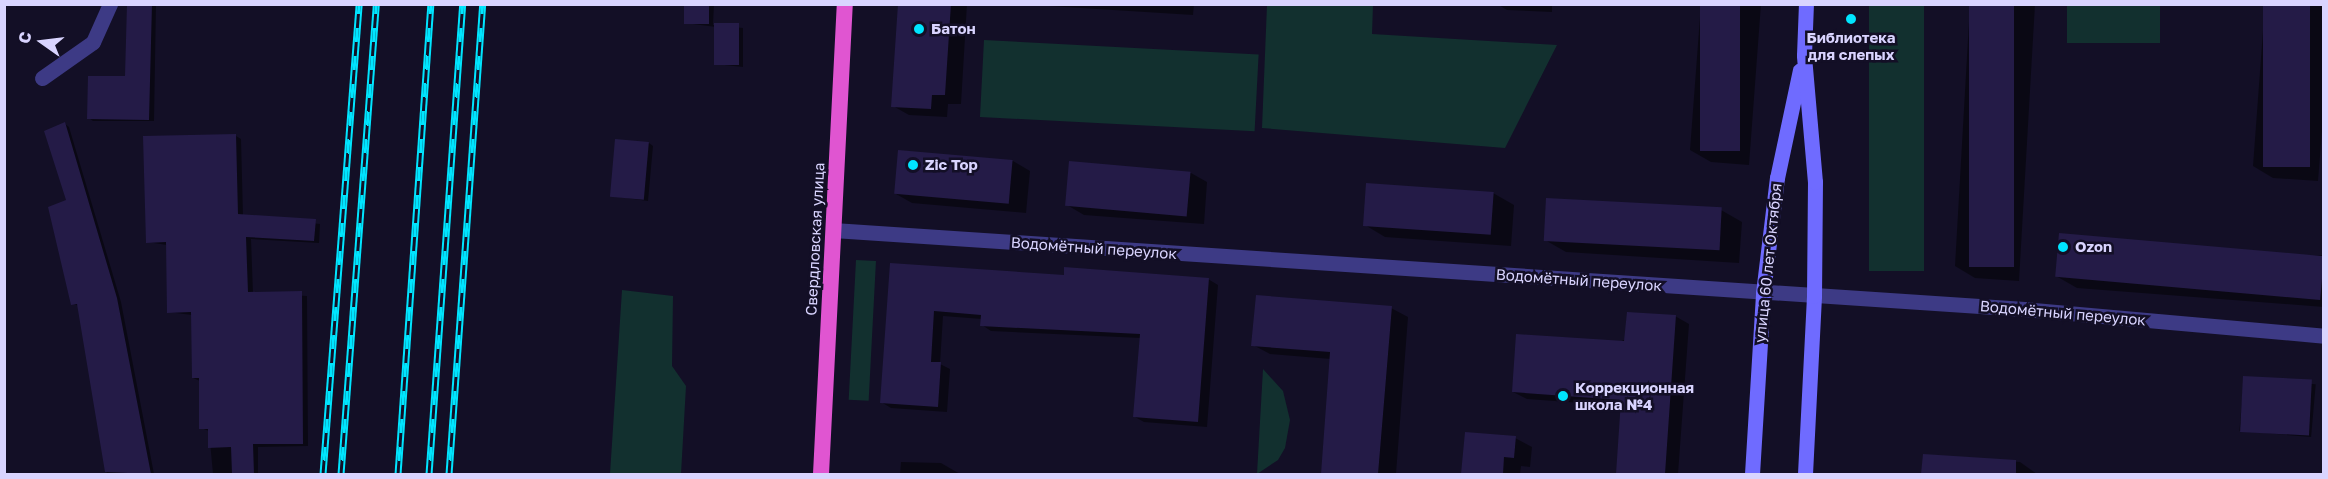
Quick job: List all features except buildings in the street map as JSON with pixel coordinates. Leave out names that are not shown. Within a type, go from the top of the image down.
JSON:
[{"type":"highway","name":"Свердловская улица","points":[[821,474],[845,4]]},
{"type":"main road","name":"улица 60 лет Октября","points":[[1805,474],[1814,296],[1815,182],[1804,55],[1806,4]]},
{"type":"main road","name":"улица 60 лет Октября","points":[[1752,474],[1763,293],[1777,178],[1804,55]]},
{"type":"street","points":[[42,78],[93,42],[110,4]]},
{"type":"street","name":"Водомётный переулок","points":[[833,230],[2024,309],[2324,336]]},
{"type":"green space","points":[[1267,5],[1373,5],[1372,34],[1557,45],[1505,148],[1262,128]]},
{"type":"green space","points":[[1869,5],[1924,5],[1924,271],[1869,271]]},
{"type":"green space","points":[[2067,5],[2160,5],[2160,43],[2067,43]]},
{"type":"green space","points":[[984,40],[1259,54],[1255,131],[980,117]]},
{"type":"green space","points":[[856,260],[876,261],[869,401],[849,400]]},
{"type":"green space","points":[[622,290],[673,296],[672,366],[686,386],[681,474],[610,474]]},
{"type":"green space","points":[[1263,369],[1283,391],[1290,420],[1285,448],[1278,460],[1257,474]]},
{"type":"railway","points":[[323,474],[359,4]]},
{"type":"railway","points":[[341,474],[376,4]]},
{"type":"railway","points":[[398,474],[431,4]]},
{"type":"railway","points":[[429,474],[463,4]]},
{"type":"railway","points":[[449,474],[483,4]]},
{"type":"place","name":"Библиотека для слепых","points":[[1851,19]]},
{"type":"place","name":"Батон","points":[[919,29]]},
{"type":"place","name":"Zic Top","points":[[913,165]]},
{"type":"place","name":"Ozon","points":[[2063,247]]},
{"type":"place","name":"Коррекционная школа №4","points":[[1563,396]]}]
